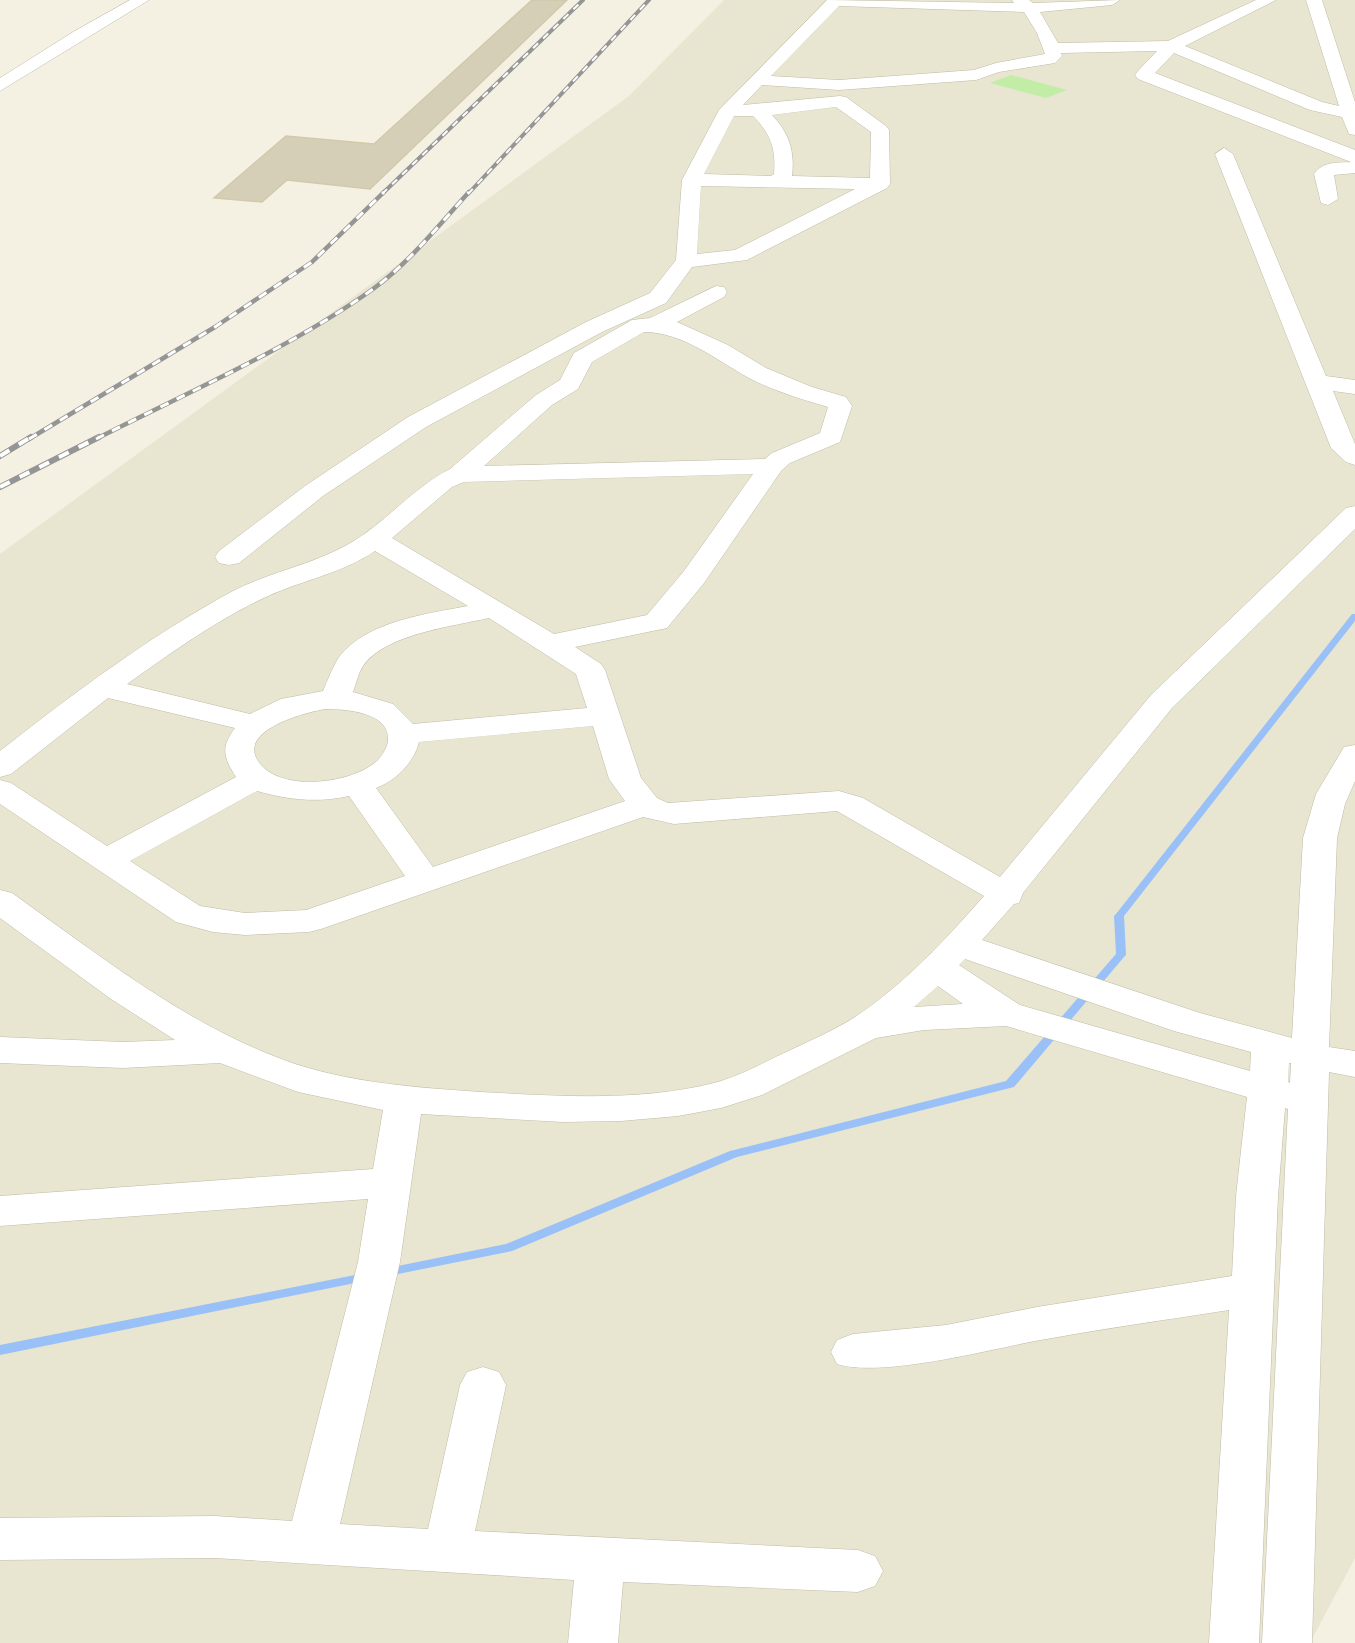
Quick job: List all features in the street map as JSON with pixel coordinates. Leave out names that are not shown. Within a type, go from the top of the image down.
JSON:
[{"type":"street","points":[[0,86],[79,35],[141,0]]},
{"type":"street","points":[[229,557],[314,491],[417,422],[594,327],[658,298],[686,261],[692,180],[728,110],[836,1],[1025,4],[1112,0]]},
{"type":"street","points":[[1268,0],[1171,46],[1144,75],[1355,157]]},
{"type":"street","points":[[1314,0],[1354,120]]},
{"type":"street","points":[[728,110],[758,111],[840,93],[963,92],[970,90],[976,75],[996,68],[1049,59],[1054,56],[1052,48],[1025,4]]},
{"type":"street","points":[[1041,30],[1065,29]]},
{"type":"street","points":[[1052,48],[1171,46],[1354,120]]},
{"type":"street","points":[[759,80],[820,84],[840,93],[880,130],[880,184]]},
{"type":"street","points":[[758,111],[781,136],[785,152],[783,176],[775,182]]},
{"type":"street","points":[[1224,154],[1344,447],[1355,457]]},
{"type":"street","points":[[1328,199],[1324,174],[1327,170],[1355,167]]},
{"type":"street","points":[[692,180],[880,184]]},
{"type":"street","points":[[686,261],[740,256],[880,184]]},
{"type":"street","points":[[0,767],[164,644],[246,596],[324,566],[374,539],[443,482],[459,474],[544,400],[570,384],[574,379],[577,365],[593,350],[640,325],[658,323],[716,292]]},
{"type":"street","points":[[551,643],[657,622],[694,577],[772,466],[781,458],[831,437],[840,406],[838,402],[804,392],[758,373],[694,336],[658,323]]},
{"type":"street","points":[[1318,382],[1355,387]]},
{"type":"street","points":[[459,474],[772,466]]},
{"type":"street","points":[[0,901],[162,1015],[226,1050],[295,1078],[342,1090],[404,1100],[589,1109],[653,1106],[712,1097],[767,1076],[868,1027],[948,955],[1007,895],[1156,708],[1355,514]]},
{"type":"street","points":[[374,539],[551,643],[590,670],[625,779],[645,805],[660,812],[674,814],[839,801],[851,805],[1007,895]]},
{"type":"street","points":[[334,700],[352,661],[378,640],[396,633],[493,609]]},
{"type":"street","points":[[104,688],[255,724]]},
{"type":"street","points":[[334,700],[363,703],[378,708],[399,724],[404,745],[399,756],[375,777],[357,785],[330,791],[302,792],[276,788],[256,779],[243,766],[239,752],[243,738],[255,724],[286,707],[305,702],[334,700]]},
{"type":"street","points":[[403,734],[605,716]]},
{"type":"street","points":[[1234,1643],[1257,1196],[1267,1091],[1290,1051],[1326,806],[1340,775],[1355,754]]},
{"type":"street","points":[[106,860],[256,779]]},
{"type":"street","points":[[357,785],[425,880]]},
{"type":"street","points":[[0,790],[188,914],[213,921],[245,924],[309,921],[645,805]]},
{"type":"street","points":[[948,955],[1042,974],[1187,1022],[1290,1051],[1355,1064]]},
{"type":"street","points":[[948,955],[970,992],[1017,1017],[1267,1091],[1308,1100]]},
{"type":"street","points":[[868,1027],[943,1017],[1017,1017]]},
{"type":"street","points":[[0,1050],[123,1055],[226,1050]]},
{"type":"street","points":[[1287,1643],[1308,1100],[1290,1051]]},
{"type":"street","points":[[311,1542],[379,1263],[404,1100]]},
{"type":"street","points":[[0,1211],[391,1183]]},
{"type":"street","points":[[853,1352],[946,1342],[1037,1323],[1254,1289]]},
{"type":"street","points":[[447,1550],[483,1385]]},
{"type":"street","points":[[0,1539],[215,1537],[600,1560],[858,1571]]},
{"type":"street","points":[[593,1643],[600,1560]]},
{"type":"shaded area","points":[[724,0],[1355,0],[1355,1558],[1310,1643],[0,1643],[0,554],[629,96]]},
{"type":"green space","points":[[1011,75],[1067,90],[1046,98],[990,83]]},
{"type":"building","points":[[532,0],[567,0],[370,189],[287,180],[262,202],[214,198],[286,136],[374,144]]},
{"type":"waterway","points":[[388,1272],[508,1248],[734,1154],[1010,1084],[1121,955],[1119,916],[1355,616]]},
{"type":"waterway","points":[[0,1350],[365,1277]]},
{"type":"railway","points":[[382,194],[583,0]]},
{"type":"railway","points":[[468,194],[649,0]]},
{"type":"railway","points":[[29,439],[215,327],[312,262],[384,192]]},
{"type":"railway","points":[[96,439],[238,369],[308,331],[373,289],[399,268],[469,192]]},
{"type":"railway","points":[[0,456],[31,437]]},
{"type":"railway","points":[[0,487],[99,437]]}]
